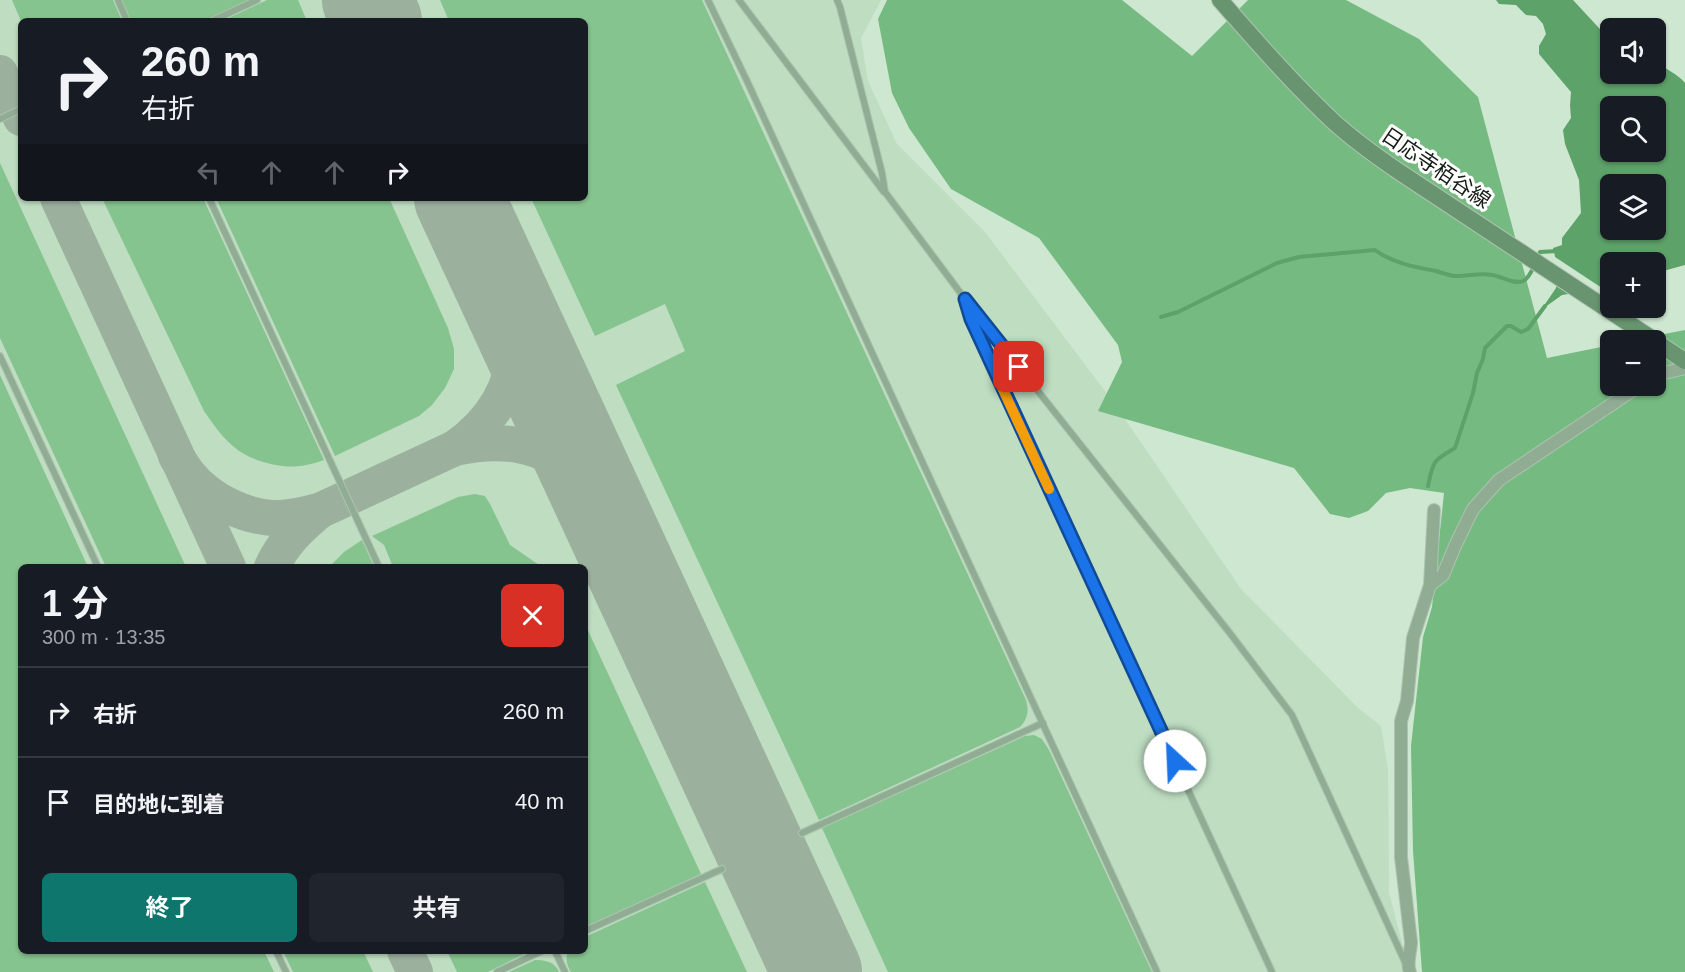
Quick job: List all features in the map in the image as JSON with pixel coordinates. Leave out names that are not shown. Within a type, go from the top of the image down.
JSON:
[{"type":"main road","name":"日応寺栢谷線","points":[[1220,0],[1279,66],[1335,123],[1369,151],[1639,330]]},
{"type":"main road","name":"日応寺栢谷線","points":[[1666,348],[1685,361]]},
{"type":"street","points":[[1666,373],[1685,368]]},
{"type":"street","points":[[1430,585],[1443,575],[1473,509],[1499,480],[1624,396]]},
{"type":"street","points":[[1408,969],[1411,942],[1401,858],[1401,721],[1407,701],[1413,638],[1430,585],[1434,510]]},
{"type":"lane","points":[[118,0],[126,18]]},
{"type":"lane","points":[[218,18],[257,0]]},
{"type":"lane","points":[[708,0],[1157,972]]},
{"type":"lane","points":[[739,0],[965,299],[1292,715],[1408,969]]},
{"type":"lane","points":[[837,0],[885,192]]},
{"type":"lane","points":[[0,119],[18,110]]},
{"type":"lane","points":[[210,201],[378,564]]},
{"type":"lane","points":[[965,299],[971,319],[1272,972]]},
{"type":"lane","points":[[0,356],[97,564]]},
{"type":"lane","points":[[802,833],[1042,723]]},
{"type":"lane","points":[[588,930],[722,869]]},
{"type":"lane","points":[[277,954],[286,972]]},
{"type":"lane","points":[[497,972],[536,954]]},
{"type":"lane","points":[[556,954],[565,972]]},
{"type":"shaded area","points":[[0,0],[881,0],[861,38],[868,81],[897,144],[985,232],[1114,403],[1241,589],[1358,708],[1381,726],[1388,769],[1389,893],[1410,972],[0,972]]},
{"type":"shaded area","points":[[12,0],[113,0],[121,18],[20,18]]},
{"type":"shaded area","points":[[122,0],[250,0],[211,18],[130,18]]},
{"type":"shaded area","points":[[267,0],[298,0],[306,18],[228,18]]},
{"type":"shaded area","points":[[440,0],[702,0],[1026,700],[1027,714],[1020,727],[819,820],[616,385],[685,351],[665,304],[595,336],[532,201],[588,201],[588,18],[448,18]]},
{"type":"shaded area","points":[[887,0],[1122,0],[1192,56],[1248,0],[1346,0],[1419,39],[1478,97],[1547,358],[1600,347],[1600,396],[1666,396],[1666,334],[1685,330],[1685,972],[1422,972],[1413,851],[1411,746],[1423,637],[1432,607],[1444,493],[1410,488],[1386,493],[1368,511],[1349,518],[1330,514],[1294,468],[1098,411],[1122,362],[1118,345],[1039,238],[951,189],[909,128],[892,93],[878,19]]},
{"type":"shaded area","points":[[1496,0],[1573,0],[1600,29],[1600,84],[1666,84],[1666,68],[1685,83],[1685,265],[1666,270],[1666,252],[1600,252],[1600,289],[1562,295],[1541,310],[1556,288],[1558,269],[1553,248],[1562,245],[1562,238],[1581,213],[1579,180],[1565,144],[1563,130],[1571,118],[1571,92],[1539,54],[1539,46],[1546,34],[1543,24],[1536,16],[1526,15],[1516,5],[1499,4]]},
{"type":"shaded area","points":[[0,163],[185,564],[105,564],[0,338]]},
{"type":"shaded area","points":[[103,201],[204,201],[324,460],[297,466],[268,464],[259,461],[241,452],[230,443],[204,411]]},
{"type":"shaded area","points":[[217,201],[390,201],[448,328],[454,349],[454,369],[445,388],[432,405],[419,416],[335,456]]},
{"type":"shaded area","points":[[0,375],[87,564],[18,564],[18,954],[265,954],[274,972],[0,972]]},
{"type":"shaded area","points":[[475,494],[485,496],[510,545],[538,564],[392,564],[384,545],[372,536],[458,497]]},
{"type":"shaded area","points":[[362,540],[373,564],[332,564],[344,552]]},
{"type":"shaded area","points":[[588,630],[701,874],[588,927]]},
{"type":"shaded area","points":[[1034,735],[1042,739],[1049,750],[1152,972],[888,972],[822,828],[1025,736]]},
{"type":"shaded area","points":[[705,882],[747,972],[571,972],[567,962],[568,954],[588,954],[588,936]]},
{"type":"shaded area","points":[[284,954],[364,954],[373,972],[293,972]]},
{"type":"shaded area","points":[[448,954],[524,954],[488,972],[457,972]]},
{"type":"shaded area","points":[[535,960],[550,962],[559,972],[509,972]]},
{"type":"pier","points":[[1552,255],[1600,287],[1600,291],[1572,296],[1553,284],[1555,269]]},
{"type":"waterway","points":[[1161,317],[1178,312],[1277,263],[1299,257],[1375,250],[1404,264],[1450,275],[1487,274],[1516,282],[1527,278],[1534,266]]},
{"type":"waterway","points":[[1538,257],[1540,252],[1557,251]]},
{"type":"waterway","points":[[1428,486],[1435,463],[1455,448],[1485,348],[1507,326],[1521,332],[1528,329],[1545,306]]},
{"type":"taxiway","points":[[0,73],[18,112]]},
{"type":"taxiway","points":[[59,201],[227,564]]},
{"type":"taxiway","points":[[176,456],[187,473],[198,484],[230,507],[268,518],[281,518],[319,511],[455,448],[480,427],[490,415],[499,402],[511,373],[514,335],[504,295]]},
{"type":"taxiway","points":[[455,448],[489,443],[505,444],[521,446],[550,456],[565,465],[583,481],[609,523]]},
{"type":"taxiway","points":[[274,564],[292,536],[319,511]]},
{"type":"taxiway","points":[[406,954],[415,972]]},
{"type":"runway","points":[[367,0],[376,18]]},
{"type":"runway","points":[[460,201],[817,972]]},
{"type":"slow traffic","points":[[999,381],[1049,489]]},
{"type":"route","points":[[1019,367],[965,299],[971,319],[1175,761]]}]
